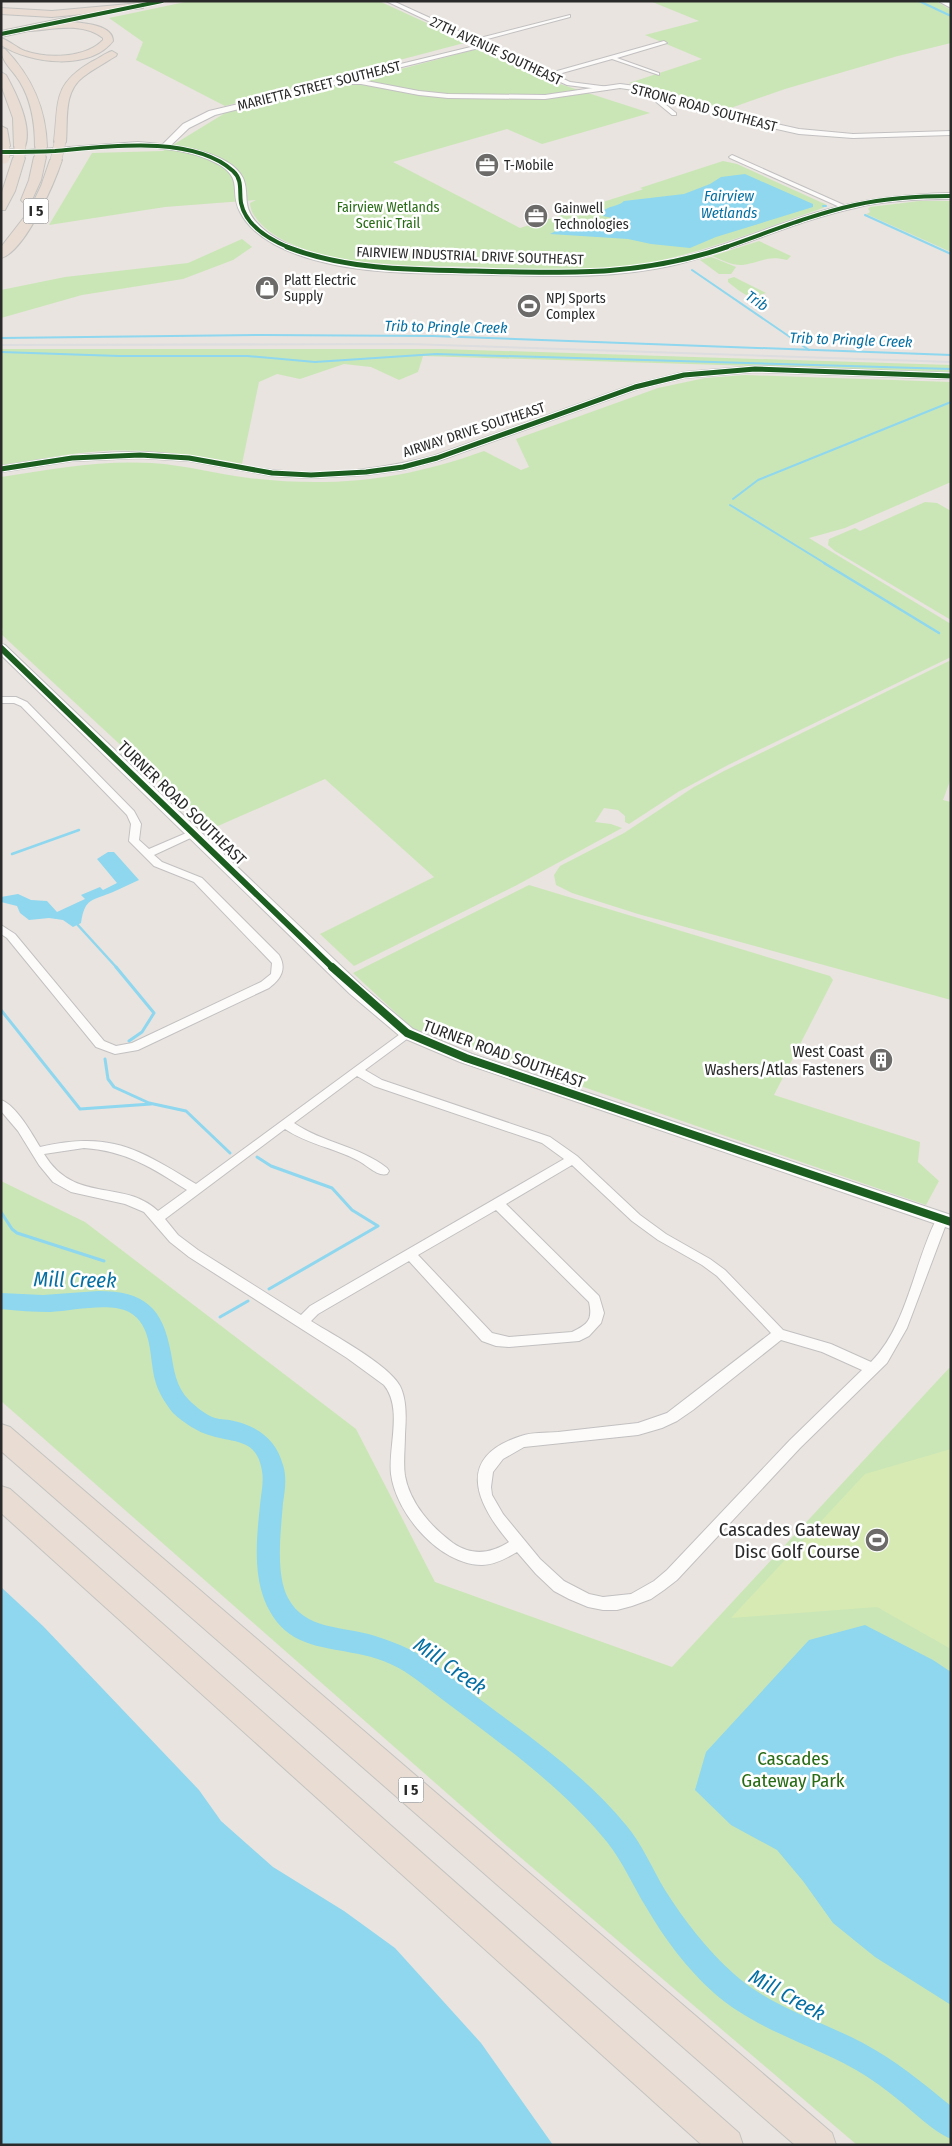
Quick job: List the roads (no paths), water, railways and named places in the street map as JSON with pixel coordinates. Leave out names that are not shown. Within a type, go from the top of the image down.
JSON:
[{"type":"highway","points":[[1,11],[52,14],[140,6]]},
{"type":"highway","points":[[93,15],[118,33]]},
{"type":"highway","points":[[2,36],[22,53],[55,58],[78,56],[96,51],[108,41],[108,37],[105,34],[84,27],[31,28]]},
{"type":"highway","name":"I 5","points":[[1,254],[18,236],[40,204],[56,160],[60,142],[66,87],[79,74],[110,55],[118,47]]},
{"type":"highway","name":"I 5","points":[[1,50],[20,72],[30,90],[40,120],[41,152],[35,180],[25,204],[1,240]]},
{"type":"highway","name":"I 5","points":[[1,207],[9,191],[20,152],[20,120],[9,88],[2,77]]},
{"type":"highway","points":[[1,129],[3,152],[1,180]]},
{"type":"highway","name":"I 5","points":[[1,1435],[820,2145]]},
{"type":"highway","points":[[1,1497],[727,2145]]},
{"type":"main road","points":[[2,36],[31,28],[162,1]]},
{"type":"main road","name":"FAIRVIEW INDUSTRIAL DRIVE SOUTHEAST","points":[[3,152],[47,152],[112,145],[164,147],[205,156],[231,170],[240,182],[242,204],[245,213],[255,226],[275,241],[316,257],[375,268],[561,274],[637,270],[692,258],[844,208],[903,198],[951,196]]},
{"type":"main road","name":"TURNER ROAD SOUTHEAST","points":[[1,648],[356,990],[406,1033],[466,1058],[946,1220]]},
{"type":"street","name":"27TH AVENUE SOUTHEAST","points":[[388,1],[573,85],[607,88]]},
{"type":"street","points":[[942,1],[951,6]]},
{"type":"street","points":[[475,41],[568,16]]},
{"type":"street","points":[[550,75],[664,43]]},
{"type":"street","name":"MARIETTA STREET SOUTHEAST","points":[[164,147],[188,125],[212,113],[483,45]]},
{"type":"street","points":[[610,58],[656,74]]},
{"type":"street","name":"STRONG ROAD SOUTHEAST","points":[[339,82],[361,82],[426,94],[458,96],[544,97],[626,86],[752,122],[806,133],[862,136],[951,134]]},
{"type":"street","points":[[652,92],[650,93],[651,95],[674,114]]},
{"type":"street","points":[[732,157],[844,208]]},
{"type":"street","name":"AIRWAY DRIVE SOUTHEAST","points":[[1,469],[72,458],[140,454],[189,458],[279,473],[311,475],[366,472],[403,467],[437,458],[635,387],[684,375],[727,370],[762,370],[951,376]]},
{"type":"street","points":[[1,700],[16,700],[24,704],[126,807],[136,820],[137,828],[134,841],[164,868],[183,873],[198,880],[275,958],[278,964],[278,973],[274,980],[134,1047],[115,1050],[100,1044],[11,936],[1,928]]},
{"type":"street","points":[[147,854],[194,833]]},
{"type":"street","points":[[158,1218],[358,1071],[406,1033]]},
{"type":"street","points":[[358,1071],[378,1083],[546,1140],[574,1159],[636,1218],[662,1237],[706,1262],[721,1273],[779,1334],[821,1346],[856,1359],[872,1368]]},
{"type":"street","points":[[1,1104],[23,1129],[46,1167],[63,1182],[91,1193],[144,1205],[158,1218],[175,1241],[205,1263],[235,1279],[302,1322],[374,1370],[394,1387],[397,1397],[398,1414],[398,1476],[403,1495],[413,1512],[434,1536],[451,1550],[464,1557],[480,1559],[503,1553],[519,1544]]},
{"type":"street","points":[[286,1124],[297,1132],[370,1159],[383,1170]]},
{"type":"street","points":[[36,1152],[74,1143],[113,1146],[138,1155],[197,1190]]},
{"type":"street","points":[[302,1322],[314,1310],[574,1159]]},
{"type":"street","points":[[410,1254],[487,1336],[509,1342],[574,1337],[584,1332],[595,1323],[598,1313],[595,1300],[498,1203]]},
{"type":"street","points":[[779,1334],[688,1406],[657,1424],[638,1429],[523,1441],[507,1447],[497,1455],[484,1479],[486,1495],[492,1509],[519,1544],[557,1585],[582,1599],[597,1603],[615,1603],[644,1596],[660,1586],[795,1444],[872,1368],[893,1343],[946,1220]]},
{"type":"water","name":"Fairview Wetlands","points":[[745,174],[813,204],[813,207],[716,237],[690,248],[651,244],[628,239],[550,234],[566,229],[594,227],[617,219],[603,216],[602,212],[624,201],[684,194],[710,184],[721,177]]},
{"type":"water","points":[[108,852],[114,852],[139,880],[91,901],[85,908],[81,923],[73,927],[63,920],[49,918],[29,920],[20,913],[17,906],[1,902],[1,897],[18,894],[31,900],[47,901],[57,912],[85,899],[81,895],[100,887],[103,890],[117,883],[97,859]]},
{"type":"water","points":[[1,1587],[43,1626],[199,1790],[221,1821],[273,1867],[344,1911],[395,1948],[481,2043],[553,2145],[1,2145]]},
{"type":"water","points":[[865,1625],[933,1660],[951,1672],[951,2005],[875,1957],[833,1923],[803,1881],[777,1850],[731,1825],[695,1790],[706,1752],[809,1640]]},
{"type":"waterway","points":[[919,1],[951,16]]},
{"type":"waterway","name":"Trib","points":[[865,215],[951,254]]},
{"type":"waterway","name":"Trib","points":[[692,270],[809,350]]},
{"type":"waterway","name":"Trib to Pringle Creek","points":[[1,338],[263,335],[433,336],[809,350]]},
{"type":"waterway","name":"Trib to Pringle Creek","points":[[809,350],[951,355]]},
{"type":"waterway","points":[[1,352],[119,356],[247,356],[315,362],[436,354],[951,369]]},
{"type":"waterway","points":[[733,499],[758,480],[951,402]]},
{"type":"waterway","points":[[730,505],[826,564]]},
{"type":"waterway","points":[[824,563],[939,633]]},
{"type":"waterway","points":[[12,854],[79,830]]},
{"type":"waterway","points":[[76,923],[117,968]]},
{"type":"waterway","points":[[116,967],[154,1013],[142,1032],[129,1041]]},
{"type":"waterway","points":[[1,1010],[80,1109],[151,1104]]},
{"type":"waterway","points":[[105,1059],[108,1079],[114,1087],[149,1103],[186,1111],[230,1153]]},
{"type":"waterway","points":[[257,1157],[271,1166],[332,1188],[352,1210],[378,1226],[269,1289]]},
{"type":"waterway","points":[[1,1212],[12,1229],[17,1233],[104,1261]]},
{"type":"waterway","name":"Mill Creek","points":[[1,1301],[57,1303],[109,1300],[129,1303],[148,1315],[158,1339],[166,1381],[171,1394],[180,1405],[208,1425],[238,1431],[253,1438],[265,1449],[269,1456],[274,1476],[269,1545],[270,1576],[278,1603],[286,1615],[306,1631],[328,1638],[375,1647],[404,1658],[426,1672],[556,1774],[597,1812],[622,1841],[675,1929],[723,1983],[737,1995],[768,2014],[865,2059],[903,2086],[951,2125]]},
{"type":"waterway","points":[[220,1317],[248,1301]]},
{"type":"railway","points":[[1,345],[409,344],[951,362]]},
{"type":"place","name":"T-Mobile","points":[[487,165]]},
{"type":"place","name":"Gainwell Technologies","points":[[536,216]]},
{"type":"place","name":"Platt Electric Supply","points":[[267,288]]},
{"type":"place","name":"NPJ Sports Complex","points":[[529,306]]},
{"type":"place","name":"West Coast Washers/Atlas Fasteners","points":[[881,1060]]},
{"type":"place","name":"Cascades Gateway Disc Golf Course","points":[[877,1540]]},
{"type":"park label","name":"Fairview Wetlands Scenic Trail","points":[[388,216]]},
{"type":"park label","name":"Cascades Gateway Park","points":[[793,1769]]}]
